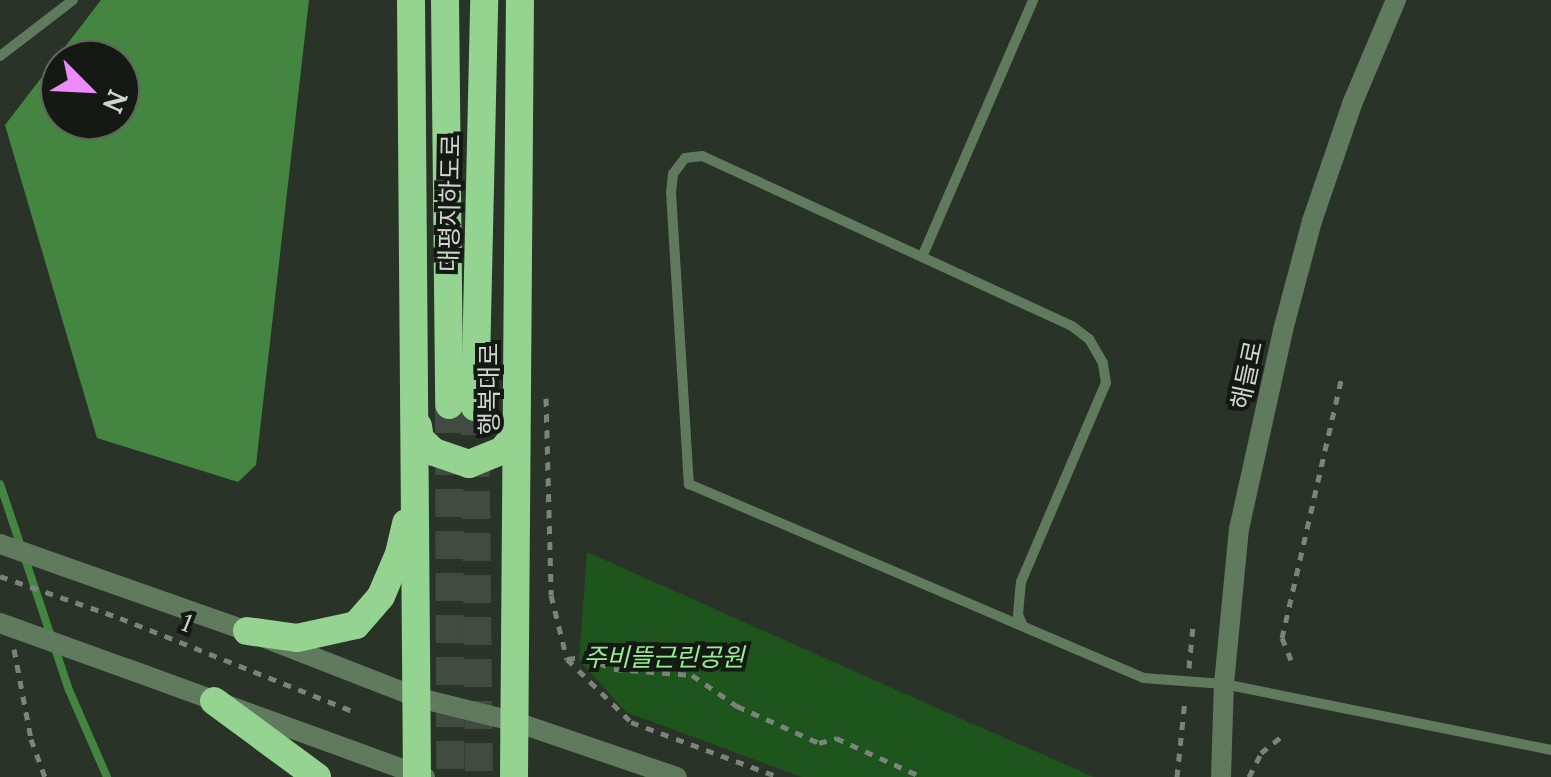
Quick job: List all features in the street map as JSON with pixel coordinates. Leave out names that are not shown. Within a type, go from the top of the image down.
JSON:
[{"type":"highway","points":[[412,0],[420,776]]},
{"type":"highway","name":"대평지하도로","points":[[445,0],[462,406],[484,0]]},
{"type":"highway","name":"행복대로","points":[[514,777],[533,400],[516,86],[520,0]]},
{"type":"highway","points":[[416,415],[420,440],[450,460],[469,464],[502,451],[533,400]]},
{"type":"highway","points":[[248,631],[297,638],[356,625],[381,596],[399,554],[417,458]]},
{"type":"highway","points":[[214,700],[318,777]]},
{"type":"street","name":"해들로","points":[[1220,777],[1224,684],[1239,528],[1282,330],[1312,221],[1352,104],[1396,0]]},
{"type":"street","points":[[0,544],[248,631],[419,698],[516,722],[677,777]]},
{"type":"street","points":[[6,631],[128,669],[420,776]]},
{"type":"lane","points":[[0,56],[73,0]]},
{"type":"lane","points":[[922,257],[1033,0]]},
{"type":"lane","points":[[1023,626],[1018,615],[1021,582],[1105,390],[1103,363],[1089,339],[1072,326],[702,156],[685,158],[673,174],[671,192],[689,484],[1144,678],[1224,684],[1551,750]]},
{"type":"path","points":[[1292,660],[1282,638],[1342,374]]},
{"type":"path","points":[[533,400],[551,595],[567,659],[631,722],[779,777]]},
{"type":"path","name":"1","points":[[0,576],[120,618],[358,713]]},
{"type":"path","points":[[1177,777],[1193,626]]},
{"type":"path","points":[[6,631],[31,739],[45,777]]},
{"type":"path","points":[[567,659],[584,657],[614,669],[692,675],[737,706],[819,743],[836,738],[922,777]]},
{"type":"path","points":[[1248,777],[1261,753],[1286,733]]},
{"type":"green space","name":"주비뜰근린공원","points":[[587,552],[1094,777],[801,777],[626,712],[579,660]]},
{"type":"shaded area","points":[[101,0],[309,0],[256,465],[238,482],[97,438],[5,125],[40,79],[40,140],[140,140],[140,40],[70,40]]},
{"type":"waterway","points":[[0,484],[69,690],[107,777]]},
{"type":"tunnel","points":[[449,405],[450,777]]},
{"type":"tunnel","points":[[475,407],[479,777]]}]
